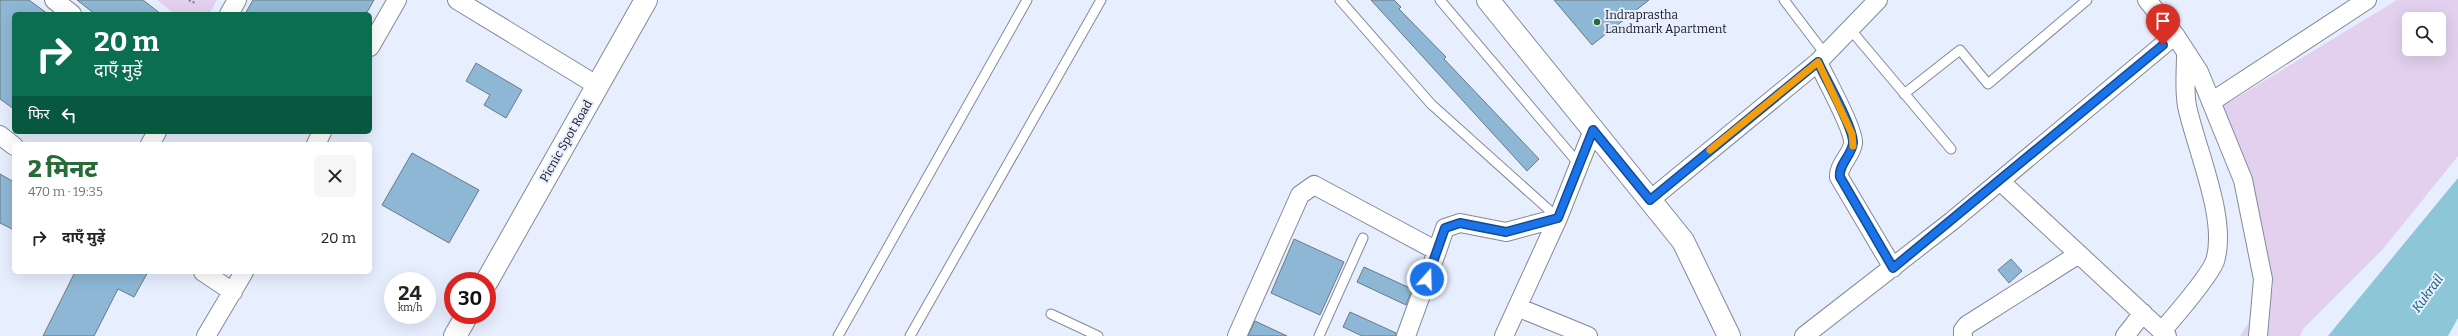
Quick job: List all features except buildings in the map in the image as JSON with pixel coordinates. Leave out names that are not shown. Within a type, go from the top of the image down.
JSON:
[{"type":"street","points":[[54,0],[69,12]]},
{"type":"street","points":[[230,12],[237,0]]},
{"type":"street","points":[[372,43],[396,0]]},
{"type":"street","points":[[457,0],[598,86]]},
{"type":"street","name":"Picnic Spot Road","points":[[492,272],[646,0]]},
{"type":"street","points":[[1488,0],[1683,241],[1729,336]]},
{"type":"street","points":[[1650,200],[1821,58],[1878,0]]},
{"type":"street","points":[[2212,102],[2366,0]]},
{"type":"street","points":[[2152,1],[2175,35],[2186,55],[2199,72],[2243,180],[2263,279],[2258,336]]},
{"type":"street","points":[[1804,336],[1893,268],[2175,35]]},
{"type":"street","points":[[2000,181],[2165,334],[2212,267],[2217,251],[2212,193],[2187,105],[2186,55]]},
{"type":"street","points":[[1821,58],[1852,134],[1853,148],[1840,171],[1840,177],[1893,268]]},
{"type":"street","points":[[1504,336],[1558,218],[1578,163],[1593,130]]},
{"type":"street","points":[[0,136],[12,145]]},
{"type":"street","points":[[1237,336],[1300,195],[1314,185],[1437,251]]},
{"type":"street","points":[[1406,336],[1445,228],[1460,223],[1506,232],[1558,218]]},
{"type":"street","points":[[1963,336],[1963,330],[1967,325],[2079,254]]},
{"type":"street","points":[[206,274],[233,292]]},
{"type":"street","points":[[206,336],[243,274]]},
{"type":"street","points":[[1518,307],[1588,336]]},
{"type":"street","points":[[2125,336],[2143,313]]},
{"type":"street","points":[[456,336],[462,324]]},
{"type":"lane","points":[[838,336],[1027,0]]},
{"type":"lane","points":[[910,336],[1100,0]]},
{"type":"lane","points":[[1340,0],[1431,104],[1558,218]]},
{"type":"lane","points":[[1440,0],[1578,163]]},
{"type":"lane","points":[[1784,0],[1821,58]]},
{"type":"lane","points":[[1904,94],[1960,50],[1988,84],[2087,0]]},
{"type":"lane","points":[[1850,29],[1951,150]]},
{"type":"lane","points":[[1319,336],[1363,238]]},
{"type":"lane","points":[[1051,314],[1098,336]]},
{"type":"path","points":[[189,0],[193,3],[194,0]]},
{"type":"shaded area","points":[[157,0],[217,0],[210,12],[172,12]]},
{"type":"shaded area","points":[[2397,0],[2458,0],[2458,156],[2383,249],[2303,329],[2300,336],[2240,336],[2273,287],[2248,181],[2223,106]]},
{"type":"water","name":"Kukrail","points":[[2458,178],[2458,318],[2448,336],[2328,336]]},
{"type":"slow traffic","points":[[1710,150],[1818,62],[1852,134],[1853,146]]},
{"type":"place","name":"Indraprastha Landmark Apartment","points":[[1597,22]]},
{"type":"route","points":[[1427,279],[1445,228],[1460,223],[1506,232],[1558,218],[1578,163],[1593,130],[1650,200],[1818,62],[1852,134],[1853,148],[1840,171],[1840,177],[1893,268],[1952,221],[2163,45]]}]
